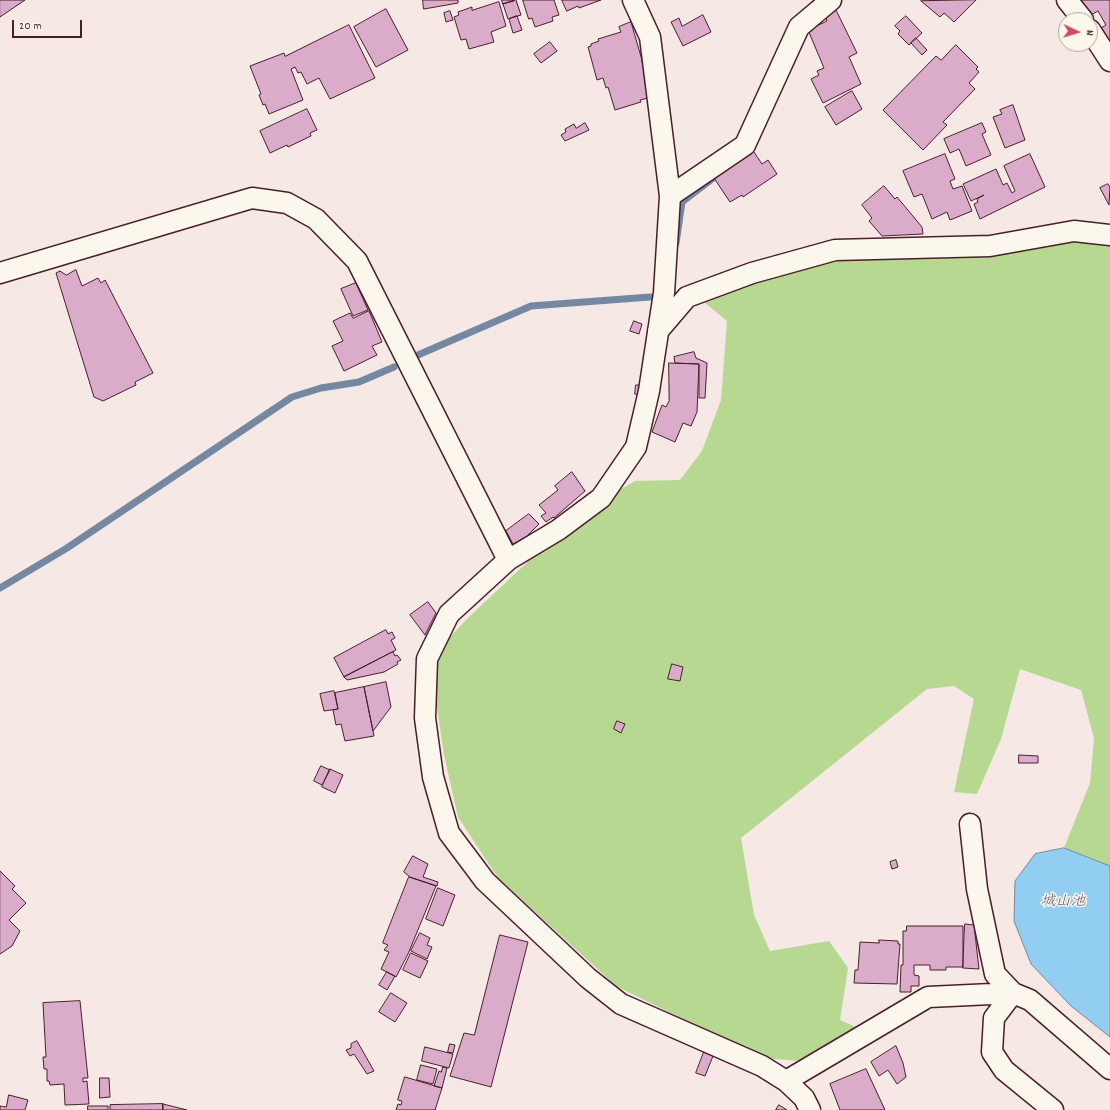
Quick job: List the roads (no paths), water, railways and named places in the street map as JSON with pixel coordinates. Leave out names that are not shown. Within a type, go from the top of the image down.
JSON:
[{"type":"street","points":[[633,0],[650,37],[670,196],[664,292],[649,391],[636,448],[601,498],[558,530],[508,560],[450,614],[427,659],[425,718],[433,778],[449,833],[485,881],[588,978],[620,1004],[762,1066],[786,1081],[804,1098],[810,1110]]},
{"type":"street","points":[[670,196],[745,145],[799,27],[830,0]]},
{"type":"street","points":[[1067,0],[1077,12]]},
{"type":"street","points":[[1098,42],[1110,60]]},
{"type":"street","points":[[0,273],[252,198],[287,203],[316,219],[357,261],[508,560]]},
{"type":"street","points":[[658,331],[687,297],[752,273],[835,250],[990,246],[1074,232],[1110,235]]},
{"type":"street","points":[[970,824],[977,890],[995,974],[1012,993]]},
{"type":"street","points":[[786,1081],[928,997],[1012,993],[1030,1000],[1110,1069]]},
{"type":"street","points":[[1012,993],[994,1018],[992,1052],[1004,1070],[1053,1110]]},
{"type":"water","name":"城山池","points":[[1064,848],[1110,866],[1110,1037],[1071,1006],[1031,964],[1014,921],[1015,881],[1035,854]]},
{"type":"waterway","points":[[676,243],[682,202],[712,179]]},
{"type":"waterway","points":[[411,358],[531,306],[650,297]]},
{"type":"waterway","points":[[0,588],[67,548],[292,397],[321,388],[359,382],[394,367]]}]
